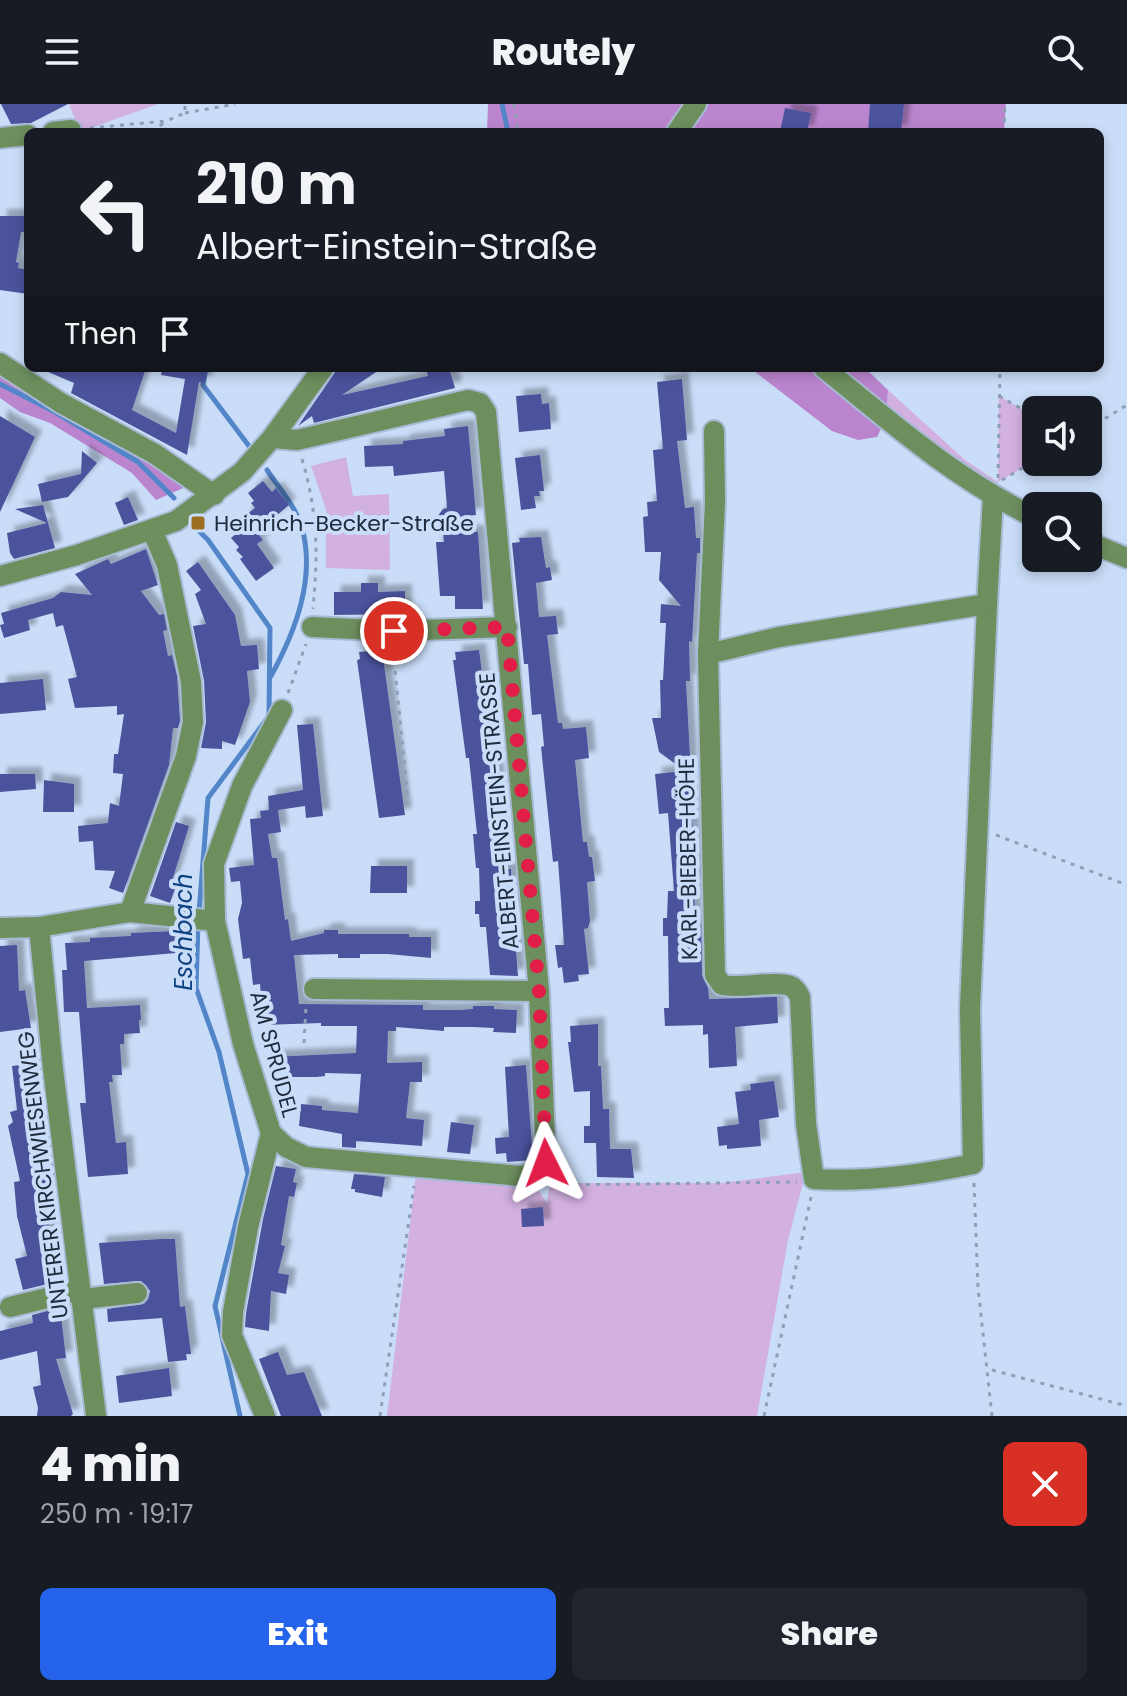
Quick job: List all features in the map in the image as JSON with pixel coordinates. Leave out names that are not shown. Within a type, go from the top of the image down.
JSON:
[{"type":"street","points":[[680,128],[696,104]]},
{"type":"street","points":[[0,138],[24,135]]},
{"type":"street","points":[[0,363],[61,403],[155,454],[214,495]]},
{"type":"street","points":[[0,576],[77,555],[176,521],[242,472],[272,438],[320,372]]},
{"type":"street","points":[[829,372],[924,450],[1022,508]]},
{"type":"street","name":"ALBERT-EINSTEIN-STRASSE","points":[[272,438],[297,440],[468,400],[480,403],[486,412],[539,991],[546,1163],[542,1173]]},
{"type":"street","name":"KARL-BIEBER-HÖHE","points":[[714,431],[715,513],[708,654],[715,975],[722,985],[735,988],[787,985],[796,989],[800,997],[806,1124],[814,1179]]},
{"type":"street","points":[[814,1179],[845,1181],[892,1177],[934,1173],[973,1164],[970,1009],[987,604],[996,490]]},
{"type":"street","points":[[130,912],[186,756],[193,722],[191,682],[167,565],[152,530]]},
{"type":"street","points":[[1102,548],[1127,558]]},
{"type":"street","points":[[708,654],[779,637],[987,604]]},
{"type":"street","points":[[312,627],[394,631],[507,627]]},
{"type":"street","name":"AM SPRUDEL","points":[[265,1416],[232,1335],[248,1227],[271,1133],[243,1044],[215,921],[214,864],[242,786],[282,710]]},
{"type":"street","points":[[0,928],[39,927],[130,912],[215,921]]},
{"type":"street","name":"UNTERER KIRCHWIESENWEG","points":[[39,927],[96,1416]]},
{"type":"street","points":[[314,989],[539,991]]},
{"type":"street","points":[[271,1133],[286,1147],[306,1157],[417,1169],[521,1176],[542,1173]]},
{"type":"street","points":[[10,1307],[81,1294],[137,1293]]},
{"type":"path","points":[[185,104],[185,113]]},
{"type":"path","points":[[157,128],[185,113],[235,104]]},
{"type":"path","points":[[514,104],[517,128]]},
{"type":"path","points":[[1004,128],[1005,104]]},
{"type":"path","points":[[93,128],[166,121]]},
{"type":"path","points":[[996,490],[1000,372]]},
{"type":"path","points":[[999,396],[1022,409]]},
{"type":"path","points":[[1102,420],[1127,405]]},
{"type":"path","points":[[282,710],[312,627],[318,553],[313,496],[297,440]]},
{"type":"path","points":[[996,490],[1022,470]]},
{"type":"path","points":[[394,631],[393,648],[408,798]]},
{"type":"path","points":[[977,830],[1012,840],[1127,885]]},
{"type":"path","points":[[304,1043],[306,998],[314,989]]},
{"type":"path","points":[[973,1164],[978,1288],[992,1416]]},
{"type":"path","points":[[380,1416],[417,1169]]},
{"type":"path","points":[[542,1173],[552,1185],[783,1184],[814,1179],[764,1416]]},
{"type":"path","points":[[992,1370],[1127,1406]]},
{"type":"shaded area","points":[[69,104],[158,104],[91,128],[78,128]]},
{"type":"shaded area","points":[[488,104],[1006,105],[1004,128],[487,128]]},
{"type":"shaded area","points":[[755,372],[869,372],[888,390],[886,419],[877,437],[858,440],[832,431]]},
{"type":"shaded area","points":[[0,373],[23,384],[188,486],[156,500],[132,473],[50,423],[20,412],[0,398]]},
{"type":"shaded area","points":[[888,390],[965,460],[998,482],[993,497],[886,419]]},
{"type":"shaded area","points":[[999,396],[1022,409],[1022,468],[998,482]]},
{"type":"shaded area","points":[[346,457],[353,496],[389,494],[390,570],[326,568],[326,509],[311,466]]},
{"type":"shaded area","points":[[806,1172],[788,1240],[757,1416],[387,1416],[416,1174],[527,1173],[547,1203],[550,1183],[723,1183]]},
{"type":"building","points":[[1,104],[68,104],[31,123],[11,124]]},
{"type":"building","points":[[870,104],[904,104],[901,128],[868,128]]},
{"type":"building","points":[[785,108],[811,113],[808,128],[781,128]]},
{"type":"building","points":[[0,216],[24,216],[24,232],[21,232],[16,262],[19,263],[18,268],[24,269],[24,293],[0,290]]},
{"type":"building","points":[[48,372],[145,372],[132,410],[176,433],[185,379],[161,375],[161,372],[207,372],[205,383],[199,382],[187,455],[71,393],[74,383]]},
{"type":"building","points":[[335,372],[376,372],[342,395],[428,376],[427,372],[450,372],[455,388],[314,423],[312,416],[298,426]]},
{"type":"building","points":[[682,379],[687,440],[677,441],[685,508],[694,507],[696,538],[700,538],[692,642],[689,641],[690,681],[686,681],[691,776],[688,774],[696,865],[700,869],[700,880],[694,881],[695,927],[701,926],[702,975],[709,999],[777,997],[778,1023],[735,1027],[737,1066],[709,1068],[708,1034],[703,1035],[703,1025],[665,1026],[664,1008],[669,1008],[668,936],[663,936],[663,918],[667,918],[668,891],[674,891],[668,813],[659,814],[655,774],[685,771],[659,752],[652,718],[661,718],[660,680],[663,680],[666,623],[660,623],[661,604],[681,606],[659,580],[661,552],[645,552],[643,517],[648,516],[647,502],[657,501],[653,450],[663,449],[657,382]]},
{"type":"building","points":[[541,394],[542,404],[549,403],[551,429],[519,432],[516,396]]},
{"type":"building","points":[[0,416],[35,437],[0,512]]},
{"type":"building","points":[[468,426],[476,515],[458,517],[459,532],[478,532],[483,609],[455,609],[455,596],[440,596],[436,542],[444,542],[442,522],[437,517],[447,508],[444,471],[394,476],[393,466],[365,467],[364,446],[403,444],[403,441],[445,436],[444,429]]},
{"type":"building","points":[[82,451],[97,463],[68,497],[42,502],[38,484],[81,474]]},
{"type":"building","points":[[540,455],[544,491],[539,491],[540,496],[534,496],[536,508],[521,510],[515,458]]},
{"type":"building","points":[[263,481],[272,492],[276,488],[289,505],[257,532],[244,516],[255,508],[248,493]]},
{"type":"building","points":[[128,497],[138,520],[124,525],[115,503]]},
{"type":"building","points":[[43,505],[55,548],[14,559],[7,533],[47,523],[15,509]]},
{"type":"building","points":[[249,523],[263,540],[257,544],[274,568],[256,581],[240,559],[243,557],[236,550],[239,547],[231,538]]},
{"type":"building","points":[[541,537],[546,568],[550,567],[552,580],[536,583],[539,617],[556,616],[558,634],[547,635],[558,723],[562,723],[563,729],[586,727],[589,758],[575,760],[583,842],[587,842],[589,857],[592,857],[595,881],[587,882],[590,921],[588,928],[584,929],[589,974],[578,975],[579,981],[564,983],[555,945],[564,945],[558,861],[553,862],[541,747],[544,746],[541,714],[532,715],[512,543],[520,542],[519,538]]},
{"type":"building","points":[[146,549],[158,585],[141,591],[159,615],[164,614],[167,630],[163,631],[168,656],[172,655],[177,676],[180,721],[178,728],[173,728],[169,765],[123,893],[109,888],[115,871],[95,870],[93,841],[79,842],[78,826],[108,823],[110,803],[119,806],[123,774],[113,773],[114,754],[118,754],[124,714],[117,715],[117,706],[75,708],[68,679],[77,677],[63,625],[56,627],[53,613],[28,620],[30,630],[4,638],[0,625],[4,624],[1,613],[53,598],[61,592],[92,595],[75,574],[108,559],[111,564]]},
{"type":"building","points":[[198,562],[235,615],[241,646],[257,645],[259,669],[247,671],[250,702],[235,745],[222,741],[222,749],[201,748],[206,722],[204,681],[193,626],[206,624],[195,594],[201,590],[186,571]]},
{"type":"building","points":[[361,583],[378,583],[378,592],[405,591],[405,614],[334,615],[334,592],[361,592]]},
{"type":"building","points":[[382,650],[405,815],[379,818],[357,660],[360,659],[359,652]]},
{"type":"building","points":[[479,650],[502,815],[498,815],[503,869],[511,869],[512,893],[498,894],[498,901],[516,901],[516,913],[499,913],[501,939],[515,938],[518,976],[490,975],[486,927],[480,927],[479,914],[475,914],[475,901],[480,901],[479,868],[476,868],[473,834],[477,834],[469,758],[466,758],[453,660],[456,660],[455,652]]},
{"type":"building","points":[[43,679],[46,710],[0,714],[0,683]]},
{"type":"building","points":[[313,724],[323,816],[306,818],[305,806],[278,810],[281,832],[268,834],[272,858],[277,858],[285,920],[288,919],[291,941],[324,933],[324,930],[338,930],[338,934],[409,934],[409,937],[431,937],[431,958],[388,954],[360,954],[360,958],[338,958],[338,954],[294,955],[299,1004],[423,1005],[423,1010],[494,1006],[494,1009],[517,1010],[516,1033],[473,1027],[444,1027],[444,1031],[396,1027],[396,1031],[388,1031],[387,1063],[422,1062],[422,1082],[410,1082],[406,1118],[424,1120],[422,1146],[356,1141],[356,1148],[342,1147],[342,1134],[299,1126],[301,1104],[322,1106],[322,1110],[358,1113],[361,1074],[274,1077],[272,1057],[356,1053],[357,1026],[321,1026],[321,1023],[263,1025],[260,984],[253,985],[250,958],[243,959],[238,919],[242,903],[240,881],[231,882],[229,868],[254,865],[250,819],[261,818],[260,811],[269,810],[268,796],[303,790],[297,725]]},
{"type":"building","points":[[0,774],[35,774],[36,789],[0,792]]},
{"type":"building","points":[[44,780],[74,784],[74,812],[43,812]]},
{"type":"building","points":[[176,822],[189,826],[172,881],[177,883],[170,903],[150,896]]},
{"type":"building","points":[[371,866],[407,866],[407,893],[370,893]]},
{"type":"building","points":[[175,931],[176,953],[84,961],[87,1008],[140,1005],[141,1020],[140,1033],[124,1034],[124,1044],[120,1044],[122,1075],[112,1075],[113,1082],[109,1082],[116,1143],[126,1142],[128,1174],[88,1177],[80,1103],[86,1103],[79,1012],[64,1012],[62,970],[67,970],[65,943],[131,936],[131,933]]},
{"type":"building","points":[[17,945],[19,991],[25,990],[31,1028],[0,1032],[0,946]]},
{"type":"building","points":[[598,1024],[598,1066],[601,1066],[603,1109],[609,1109],[610,1149],[631,1149],[634,1178],[597,1177],[596,1143],[584,1143],[584,1126],[590,1126],[590,1091],[574,1092],[568,1042],[571,1042],[570,1026]]},
{"type":"building","points":[[35,1063],[38,1085],[25,1087],[32,1117],[38,1116],[45,1147],[51,1189],[40,1190],[50,1230],[52,1249],[48,1250],[56,1282],[23,1290],[15,1259],[27,1256],[17,1216],[14,1182],[20,1181],[8,1126],[13,1122],[10,1112],[17,1110],[12,1066]]},
{"type":"building","points":[[526,1065],[533,1160],[507,1162],[506,1153],[496,1154],[495,1138],[509,1137],[505,1067]]},
{"type":"building","points":[[774,1081],[779,1117],[759,1120],[761,1146],[727,1149],[727,1145],[719,1146],[717,1127],[739,1124],[735,1092],[751,1090],[750,1084]]},
{"type":"building","points":[[451,1122],[474,1125],[470,1154],[447,1152]]},
{"type":"building","points":[[276,1166],[296,1169],[293,1182],[297,1183],[294,1197],[289,1196],[281,1245],[285,1246],[278,1273],[289,1275],[286,1294],[271,1291],[269,1331],[245,1327],[263,1219]]},
{"type":"building","points":[[354,1174],[385,1177],[382,1197],[351,1189]]},
{"type":"building","points":[[543,1207],[544,1226],[522,1227],[521,1209]]},
{"type":"building","points":[[175,1239],[180,1307],[185,1306],[191,1354],[186,1354],[187,1360],[168,1362],[162,1318],[108,1322],[107,1309],[144,1304],[150,1291],[141,1281],[104,1284],[99,1243]]},
{"type":"building","points":[[60,1308],[66,1358],[56,1359],[73,1414],[37,1416],[33,1387],[41,1385],[37,1351],[0,1360],[0,1331],[33,1323],[32,1315]]},
{"type":"building","points":[[278,1352],[287,1375],[304,1372],[322,1416],[281,1416],[259,1359]]},
{"type":"building","points":[[169,1368],[172,1396],[119,1403],[116,1376]]},
{"type":"waterway","points":[[502,104],[507,128]]},
{"type":"waterway","points":[[205,372],[203,385],[249,446]]},
{"type":"waterway","name":"Eschbach","points":[[0,384],[55,412],[138,462],[174,498]]},
{"type":"waterway","points":[[267,470],[299,520],[306,547],[301,605],[271,676]]},
{"type":"waterway","name":"Eschbach","points":[[195,527],[208,540],[270,628],[269,716],[208,798],[199,913]]},
{"type":"waterway","name":"Eschbach","points":[[198,923],[196,988],[219,1052],[248,1174],[215,1306],[240,1416]]},
{"type":"place","name":"Heinrich-Becker-Straße","points":[[198,523]]},
{"type":"route","points":[[394,631],[507,627],[539,991],[546,1163]]}]
